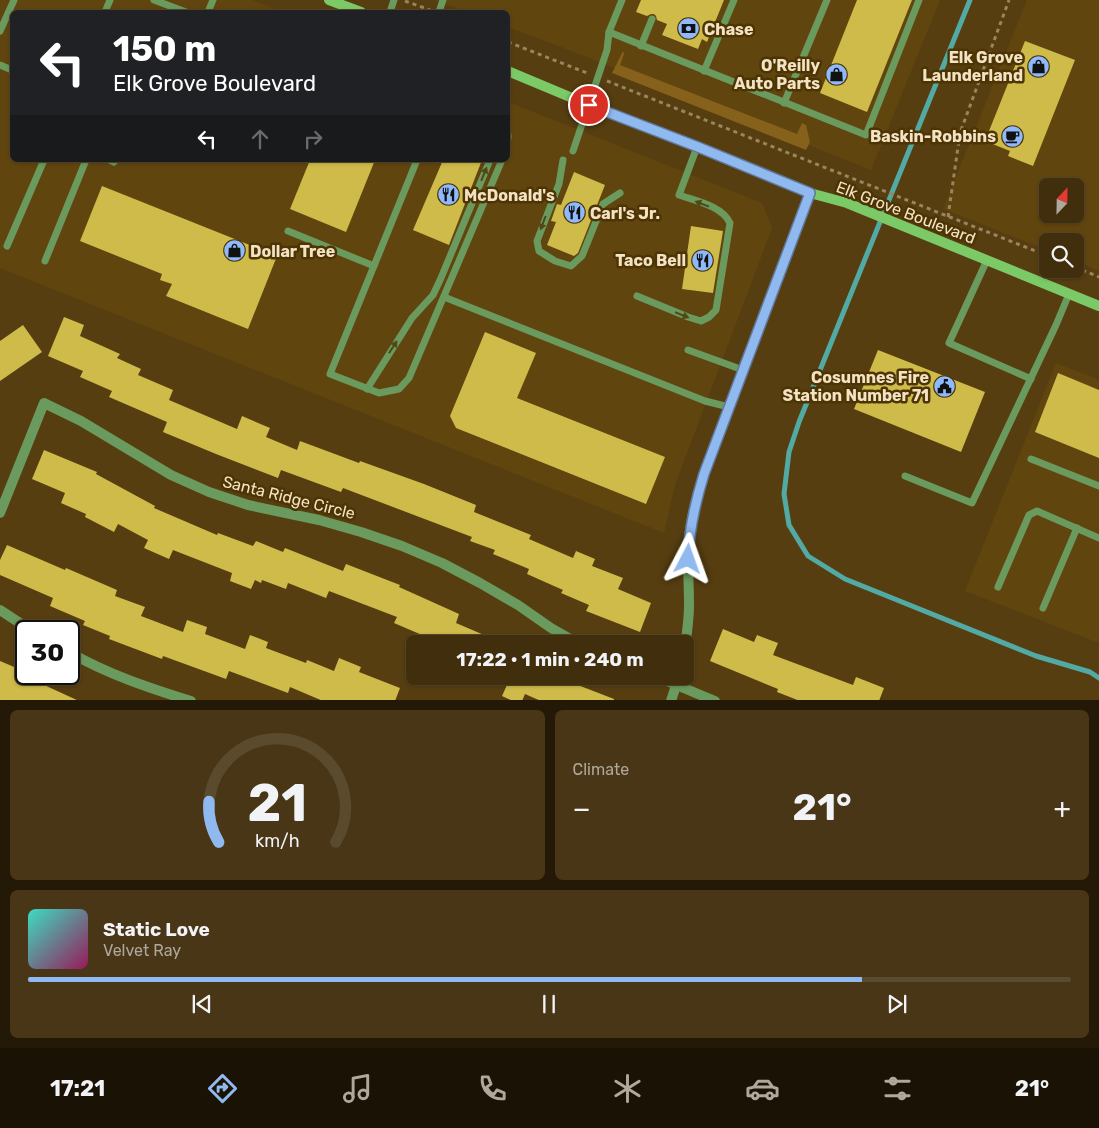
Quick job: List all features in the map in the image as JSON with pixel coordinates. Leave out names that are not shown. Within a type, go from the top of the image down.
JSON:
[{"type":"main road","points":[[329,0],[342,9]]},
{"type":"main road","name":"Elk Grove Boulevard","points":[[510,72],[810,193],[847,203],[1099,306]]},
{"type":"street","points":[[687,635],[689,604],[688,559],[692,516],[704,474],[810,193]]},
{"type":"street","name":"Santa Ridge Circle","points":[[0,513],[44,403],[81,421],[171,475],[209,492],[248,505],[320,520],[361,532],[402,546],[442,563],[518,605],[563,635]]},
{"type":"street","points":[[0,610],[15,620]]},
{"type":"street","points":[[80,657],[118,676],[190,700]]},
{"type":"street","points":[[671,700],[677,685]]},
{"type":"street","points":[[686,685],[715,700]]},
{"type":"lane","points":[[0,31],[14,0]]},
{"type":"lane","points":[[154,0],[181,10]]},
{"type":"lane","points":[[573,151],[598,78],[609,32],[622,0]]},
{"type":"lane","points":[[704,71],[734,0]]},
{"type":"lane","points":[[784,103],[827,0]]},
{"type":"lane","points":[[609,32],[866,135],[919,0]]},
{"type":"lane","points":[[642,46],[652,18]]},
{"type":"lane","points":[[637,296],[701,321],[709,317],[716,310],[730,223],[727,216],[720,211],[679,195],[698,147]]},
{"type":"lane","points":[[563,160],[559,184],[537,241],[538,251],[555,261],[571,266],[582,256],[603,204],[620,193]]},
{"type":"lane","points":[[7,246],[43,162]]},
{"type":"lane","points":[[45,261],[85,162]]},
{"type":"lane","points":[[417,162],[330,374],[378,393],[399,389],[409,378],[501,162]]},
{"type":"lane","points":[[367,388],[412,318],[433,295],[489,162]]},
{"type":"lane","points":[[288,231],[374,266]]},
{"type":"lane","points":[[988,260],[949,343],[1030,379]]},
{"type":"lane","points":[[905,476],[972,503],[1069,294]]},
{"type":"lane","points":[[444,297],[706,401],[729,407]]},
{"type":"lane","points":[[688,350],[743,370]]},
{"type":"lane","points":[[1031,459],[1099,486]]},
{"type":"lane","points":[[998,587],[1028,515],[1037,511],[1099,538]]},
{"type":"lane","points":[[1043,608],[1077,528]]},
{"type":"path","points":[[404,0],[430,10]]},
{"type":"path","points":[[948,217],[960,133],[1009,0]]},
{"type":"path","points":[[510,43],[1039,252]]},
{"type":"path","points":[[1084,271],[1099,277]]},
{"type":"shaded area","points":[[0,0],[252,0],[279,10],[10,10],[10,162],[510,162],[510,103],[762,203],[772,228],[675,485],[664,533],[0,268]]},
{"type":"shaded area","points":[[434,0],[940,0],[871,170],[510,28],[510,10],[462,10]]},
{"type":"shaded area","points":[[1027,0],[1099,0],[1099,271],[1084,265],[1084,233],[1039,233],[1039,247],[943,209]]},
{"type":"shaded area","points":[[623,51],[624,54],[620,65],[797,134],[802,123],[806,125],[810,142],[806,150],[612,73]]},
{"type":"shaded area","points":[[1056,363],[1099,380],[1099,643],[965,591]]},
{"type":"building","name":"Chase","points":[[641,0],[724,0],[707,42],[702,39],[698,49],[662,35],[667,24],[657,20],[654,14],[647,16],[636,12]]},
{"type":"building","points":[[857,0],[912,0],[867,112],[820,93]]},
{"type":"building","points":[[1025,41],[1075,60],[1033,166],[1008,156],[1010,151],[985,141]]},
{"type":"building","points":[[309,162],[374,162],[346,232],[290,209]]},
{"type":"building","name":"McDonald's","points":[[442,162],[481,162],[449,245],[413,230]]},
{"type":"building","name":"Carl's Jr.","points":[[574,172],[605,185],[578,253],[574,256],[547,245],[556,222],[551,221],[557,204],[561,205]]},
{"type":"building","points":[[102,186],[277,256],[248,329],[166,296],[172,284],[160,280],[162,274],[80,241]]},
{"type":"building","name":"Taco Bell","points":[[691,226],[723,231],[713,293],[682,289]]},
{"type":"building","points":[[64,317],[84,325],[80,336],[120,354],[117,358],[141,369],[138,375],[173,390],[169,400],[237,429],[242,416],[270,428],[266,437],[297,450],[300,441],[424,484],[476,505],[474,512],[531,535],[529,539],[573,558],[576,551],[595,559],[592,566],[623,578],[618,589],[651,603],[640,632],[586,611],[589,605],[561,593],[563,590],[527,574],[529,569],[493,554],[495,550],[470,541],[472,537],[343,488],[341,492],[281,470],[278,478],[163,432],[167,422],[109,397],[112,391],[80,377],[83,371],[48,356]]},
{"type":"building","points":[[23,325],[42,352],[0,381],[0,341]]},
{"type":"building","points":[[485,332],[536,353],[517,398],[665,457],[646,504],[456,428],[450,416]]},
{"type":"building","points":[[878,350],[985,392],[961,452],[854,409]]},
{"type":"building","points":[[1058,373],[1099,390],[1099,458],[1035,432]]},
{"type":"building","points":[[44,450],[97,472],[96,474],[155,506],[154,508],[217,535],[218,533],[253,546],[256,541],[283,552],[285,548],[343,571],[346,564],[400,585],[399,587],[459,614],[456,623],[484,635],[422,635],[394,623],[397,617],[329,591],[326,598],[288,583],[286,589],[262,580],[261,583],[255,580],[251,589],[230,581],[232,573],[173,550],[169,559],[144,548],[148,540],[118,524],[114,532],[85,517],[86,514],[61,503],[65,493],[32,479]]},
{"type":"building","points":[[7,545],[117,590],[115,596],[145,607],[141,616],[183,632],[187,620],[207,627],[205,634],[245,649],[250,635],[268,642],[266,648],[306,663],[307,660],[334,671],[339,658],[361,667],[359,672],[400,688],[395,700],[321,700],[290,687],[288,693],[229,671],[226,679],[163,656],[162,659],[109,639],[110,636],[83,625],[85,621],[50,606],[53,598],[0,575],[0,560]]},
{"type":"building","points":[[723,629],[754,642],[757,635],[778,643],[773,655],[853,685],[856,677],[884,688],[879,700],[797,700],[777,692],[778,689],[710,661]]},
{"type":"building","points":[[0,661],[15,667],[15,685],[44,685],[77,700],[0,700]]},
{"type":"building","points":[[507,685],[578,685],[614,699],[539,700],[525,694],[522,700],[511,700],[502,696]]},
{"type":"waterway","points":[[970,0],[799,422],[789,452],[784,494],[789,525],[808,556],[845,579],[1036,656],[1090,672],[1099,678]]},
{"type":"place","name":"Chase","points":[[688,29]]},
{"type":"place","name":"Elk Grove Launderland","points":[[1039,66]]},
{"type":"place","name":"O'Reilly Auto Parts","points":[[836,74]]},
{"type":"place","name":"Baskin-Robbins","points":[[1012,136]]},
{"type":"place","name":"McDonald's","points":[[448,195]]},
{"type":"place","name":"Carl's Jr.","points":[[574,213]]},
{"type":"place","name":"Dollar Tree","points":[[234,251]]},
{"type":"place","name":"Taco Bell","points":[[702,260]]},
{"type":"place","name":"Cosumnes Fire Station Number 71","points":[[945,386]]},
{"type":"route","points":[[589,105],[810,193],[697,495],[692,516],[688,559]]}]
